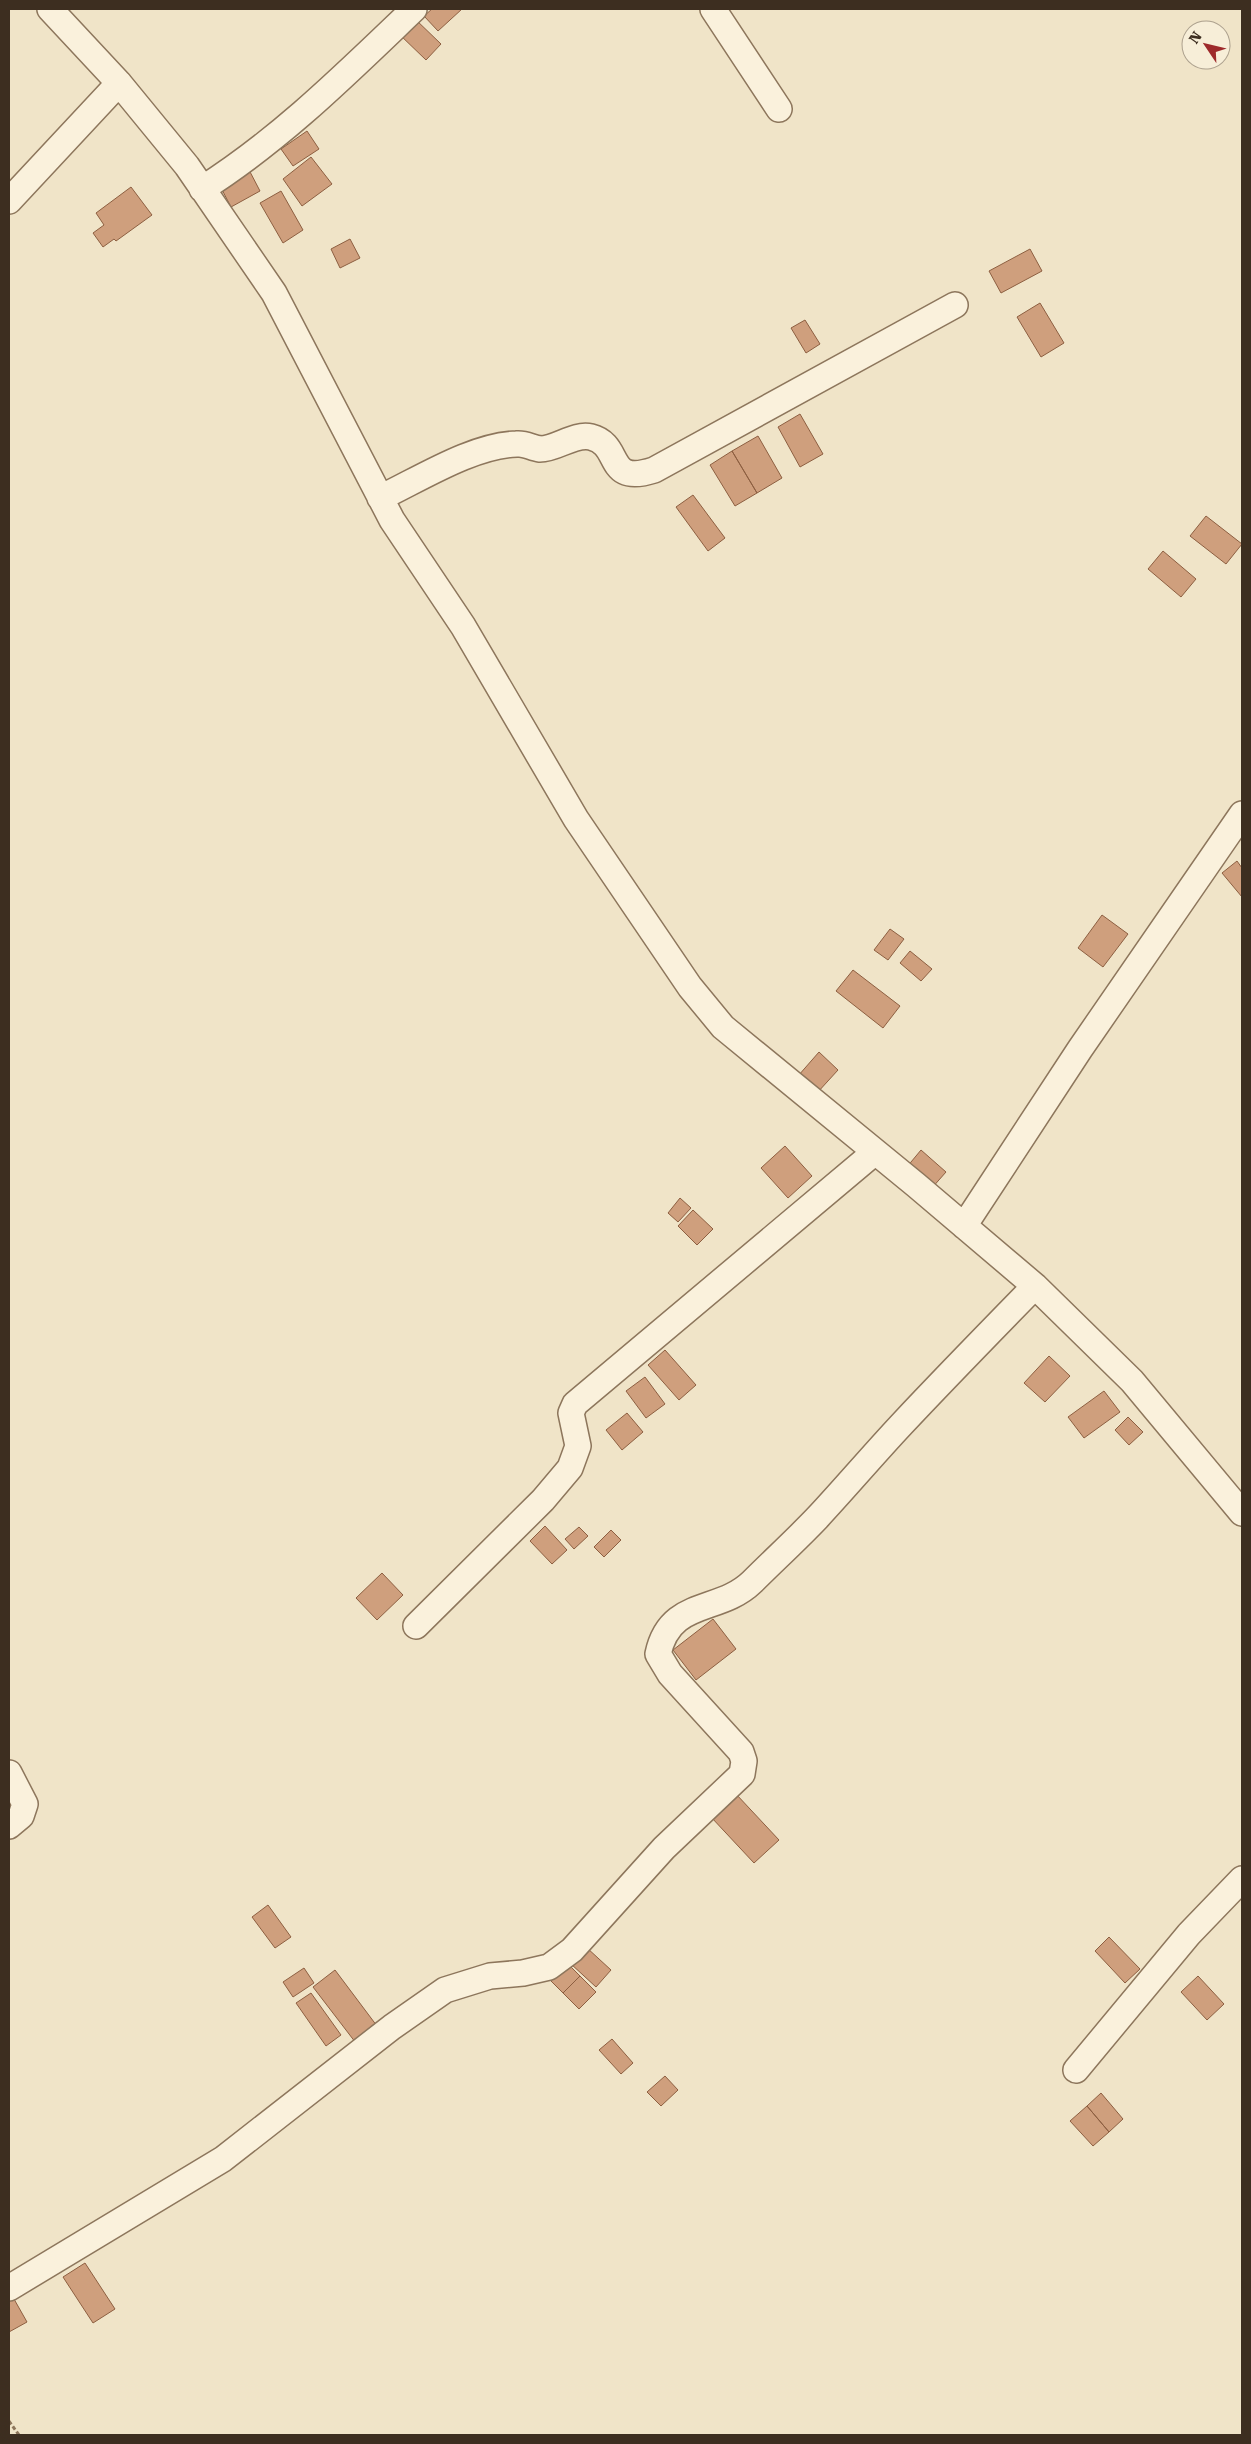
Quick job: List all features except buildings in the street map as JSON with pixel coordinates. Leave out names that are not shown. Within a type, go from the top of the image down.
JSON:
[{"type":"street","points":[[50,9],[119,83],[187,166],[274,293],[380,498],[463,626],[576,819],[690,987],[723,1027],[1035,1286],[1132,1381],[1242,1513]]},
{"type":"street","points":[[202,189],[243,163],[317,102],[414,9]]},
{"type":"street","points":[[713,9],[779,109]]},
{"type":"street","points":[[9,202],[119,83]]},
{"type":"street","points":[[380,498],[462,459],[500,445],[520,443],[540,449],[582,436],[592,437],[603,443],[620,468],[628,474],[638,475],[654,470],[956,305]]},
{"type":"street","points":[[964,1226],[1080,1048],[1242,814]]},
{"type":"street","points":[[416,1626],[543,1500],[570,1468],[578,1446],[571,1413],[575,1404],[875,1152]]},
{"type":"street","points":[[9,2288],[223,2159],[392,2027],[445,1990],[490,1976],[523,1973],[549,1966],[572,1950],[664,1848],[742,1774],[744,1761],[740,1752],[670,1674],[658,1654],[662,1638],[669,1627],[686,1612],[731,1595],[749,1585],[815,1520],[900,1426],[1035,1286]]},
{"type":"street","points":[[9,1773],[25,1804],[21,1816],[9,1826]]},
{"type":"street","points":[[1076,2070],[1189,1934],[1242,1879]]},
{"type":"path","points":[[9,2421],[19,2435]]}]
